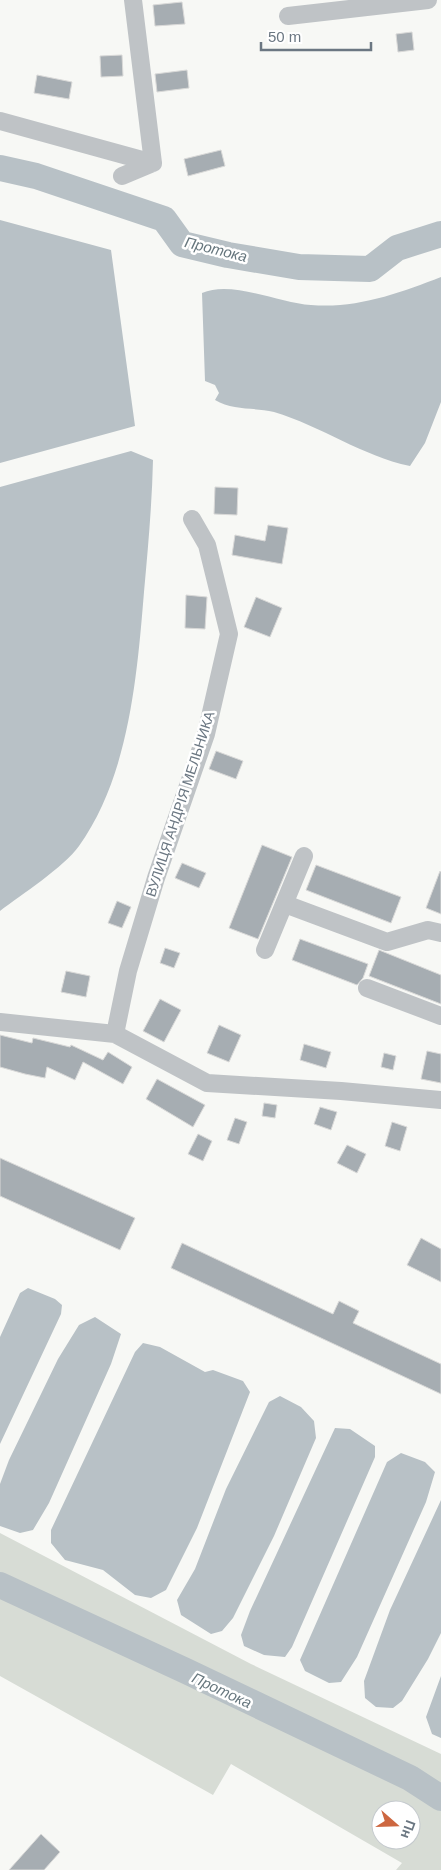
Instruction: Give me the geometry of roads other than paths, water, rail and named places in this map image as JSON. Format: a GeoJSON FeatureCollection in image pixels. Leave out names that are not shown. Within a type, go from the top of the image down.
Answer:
{"type":"FeatureCollection","features":[{"type":"Feature","properties":{"kind":"street"},"geometry":{"type":"LineString","coordinates":[[134,0],[153,163]]}},
{"type":"Feature","properties":{"kind":"street"},"geometry":{"type":"LineString","coordinates":[[288,16],[428,0]]}},
{"type":"Feature","properties":{"kind":"street"},"geometry":{"type":"LineString","coordinates":[[0,121],[153,163]]}},
{"type":"Feature","properties":{"kind":"street"},"geometry":{"type":"LineString","coordinates":[[122,176],[153,163]]}},
{"type":"Feature","properties":{"kind":"street","name":"ВУЛИЦЯ АНДРІЯ МЕЛЬНИКА"},"geometry":{"type":"LineString","coordinates":[[115,1034],[128,971],[156,878],[206,734],[229,634],[207,545],[192,519]]}},
{"type":"Feature","properties":{"kind":"street"},"geometry":{"type":"LineString","coordinates":[[265,950],[304,856]]}},
{"type":"Feature","properties":{"kind":"street"},"geometry":{"type":"LineString","coordinates":[[285,904],[387,942],[428,930],[441,933]]}},
{"type":"Feature","properties":{"kind":"street"},"geometry":{"type":"LineString","coordinates":[[368,988],[441,1016]]}},
{"type":"Feature","properties":{"kind":"street"},"geometry":{"type":"LineString","coordinates":[[0,1022],[115,1034],[207,1082],[341,1090],[441,1100]]}},
{"type":"Feature","properties":{"kind":"waterway","name":"Протока"},"geometry":{"type":"LineString","coordinates":[[0,168],[36,176],[164,219],[182,244],[228,255],[299,267],[370,269],[397,248],[441,234]]}},
{"type":"Feature","properties":{"kind":"waterway","name":"Протока"},"geometry":{"type":"LineString","coordinates":[[0,1585],[410,1778],[441,1798]]}}]}
